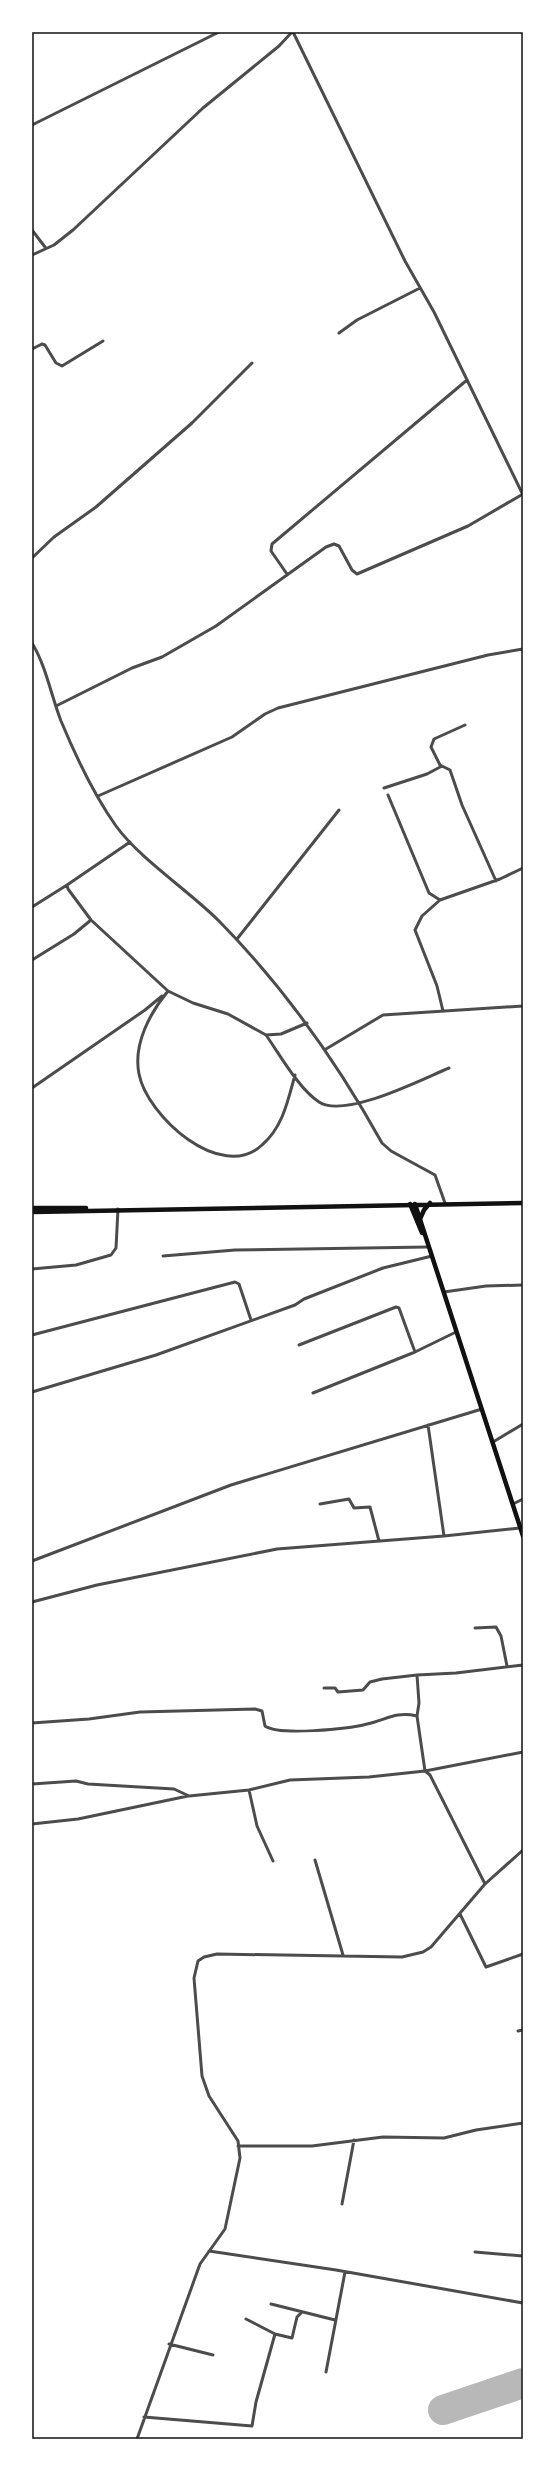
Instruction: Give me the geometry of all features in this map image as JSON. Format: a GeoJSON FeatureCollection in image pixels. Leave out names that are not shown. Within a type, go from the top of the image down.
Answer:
{"type":"FeatureCollection","features":[{"type":"Feature","properties":{"kind":"main road"},"geometry":{"type":"LineString","coordinates":[[32,1212],[430,1203],[523,1203]]}},
{"type":"Feature","properties":{"kind":"main road"},"geometry":{"type":"LineString","coordinates":[[420,1219],[424,1210],[430,1203]]}},
{"type":"Feature","properties":{"kind":"main road"},"geometry":{"type":"LineString","coordinates":[[412,1204],[420,1219],[425,1238]]}},
{"type":"Feature","properties":{"kind":"main road"},"geometry":{"type":"LineString","coordinates":[[412,1204],[432,1256],[456,1332],[494,1442],[523,1536]]}},
{"type":"Feature","properties":{"kind":"main road"},"geometry":{"type":"LineString","coordinates":[[32,1208],[98,1210]]}},
{"type":"Feature","properties":{"kind":"street"},"geometry":{"type":"LineString","coordinates":[[32,125],[219,32]]}},
{"type":"Feature","properties":{"kind":"street"},"geometry":{"type":"LineString","coordinates":[[32,255],[54,245],[74,230],[98,204],[142,168],[203,108],[279,46],[293,32],[523,494],[474,523],[357,574],[352,570],[339,546],[334,544],[326,547],[216,626],[191,641],[162,657],[122,673],[56,706]]}},
{"type":"Feature","properties":{"kind":"street"},"geometry":{"type":"LineString","coordinates":[[32,230],[46,248]]}},
{"type":"Feature","properties":{"kind":"street"},"geometry":{"type":"LineString","coordinates":[[339,332],[357,320],[420,288]]}},
{"type":"Feature","properties":{"kind":"street"},"geometry":{"type":"LineString","coordinates":[[32,350],[42,344],[45,345],[56,363],[62,366],[103,342]]}},
{"type":"Feature","properties":{"kind":"street"},"geometry":{"type":"LineString","coordinates":[[32,558],[54,537],[96,507],[192,423],[252,363]]}},
{"type":"Feature","properties":{"kind":"street"},"geometry":{"type":"LineString","coordinates":[[287,574],[271,551],[272,544],[466,380]]}},
{"type":"Feature","properties":{"kind":"street"},"geometry":{"type":"LineString","coordinates":[[32,642],[56,706],[83,767],[116,826],[130,842],[205,907],[257,960],[326,1049],[360,1103],[382,1143],[391,1151],[435,1175],[445,1203]]}},
{"type":"Feature","properties":{"kind":"street"},"geometry":{"type":"LineString","coordinates":[[98,796],[232,736],[265,714],[278,708],[488,655],[523,649]]}},
{"type":"Feature","properties":{"kind":"street"},"geometry":{"type":"LineString","coordinates":[[465,725],[431,741],[431,747],[442,766],[450,770],[462,804],[496,880]]}},
{"type":"Feature","properties":{"kind":"street"},"geometry":{"type":"LineString","coordinates":[[384,788],[427,774],[442,766]]}},
{"type":"Feature","properties":{"kind":"street"},"geometry":{"type":"LineString","coordinates":[[388,795],[429,893],[440,900]]}},
{"type":"Feature","properties":{"kind":"street"},"geometry":{"type":"LineString","coordinates":[[237,939],[339,810]]}},
{"type":"Feature","properties":{"kind":"street"},"geometry":{"type":"LineString","coordinates":[[32,908],[130,842]]}},
{"type":"Feature","properties":{"kind":"street"},"geometry":{"type":"LineString","coordinates":[[443,1011],[437,986],[415,930],[422,916],[440,900],[496,880],[523,868]]}},
{"type":"Feature","properties":{"kind":"street"},"geometry":{"type":"LineString","coordinates":[[67,885],[68,889],[91,920],[168,991],[194,1003],[228,1014],[266,1035],[307,1091],[326,1106],[333,1107],[360,1103],[449,1068]]}},
{"type":"Feature","properties":{"kind":"street"},"geometry":{"type":"LineString","coordinates":[[32,960],[74,934],[91,920]]}},
{"type":"Feature","properties":{"kind":"street"},"geometry":{"type":"LineString","coordinates":[[168,991],[149,1019],[139,1053],[138,1073],[142,1087],[152,1104],[171,1125],[191,1142],[228,1156],[240,1156],[254,1152],[274,1132],[283,1116],[295,1075]]}},
{"type":"Feature","properties":{"kind":"street"},"geometry":{"type":"LineString","coordinates":[[32,1088],[145,1010],[168,991]]}},
{"type":"Feature","properties":{"kind":"street"},"geometry":{"type":"LineString","coordinates":[[326,1049],[384,1016],[523,1006]]}},
{"type":"Feature","properties":{"kind":"street"},"geometry":{"type":"LineString","coordinates":[[266,1035],[281,1034],[307,1023]]}},
{"type":"Feature","properties":{"kind":"street"},"geometry":{"type":"LineString","coordinates":[[32,1269],[76,1265],[111,1255],[116,1248],[118,1209]]}},
{"type":"Feature","properties":{"kind":"street"},"geometry":{"type":"LineString","coordinates":[[163,1256],[236,1250],[428,1247]]}},
{"type":"Feature","properties":{"kind":"street"},"geometry":{"type":"LineString","coordinates":[[32,1392],[156,1355],[295,1305],[304,1299],[371,1272],[432,1256]]}},
{"type":"Feature","properties":{"kind":"street"},"geometry":{"type":"LineString","coordinates":[[32,1335],[235,1282],[239,1284],[251,1320]]}},
{"type":"Feature","properties":{"kind":"street"},"geometry":{"type":"LineString","coordinates":[[444,1292],[486,1286],[523,1286]]}},
{"type":"Feature","properties":{"kind":"street"},"geometry":{"type":"LineString","coordinates":[[299,1344],[396,1307],[399,1308],[415,1352]]}},
{"type":"Feature","properties":{"kind":"street"},"geometry":{"type":"LineString","coordinates":[[313,1393],[415,1352],[456,1332]]}},
{"type":"Feature","properties":{"kind":"street"},"geometry":{"type":"LineString","coordinates":[[32,1561],[231,1485],[482,1409]]}},
{"type":"Feature","properties":{"kind":"street"},"geometry":{"type":"LineString","coordinates":[[494,1442],[523,1424]]}},
{"type":"Feature","properties":{"kind":"street"},"geometry":{"type":"LineString","coordinates":[[428,1425],[444,1536]]}},
{"type":"Feature","properties":{"kind":"street"},"geometry":{"type":"LineString","coordinates":[[320,1504],[349,1499],[354,1508],[370,1507],[379,1541]]}},
{"type":"Feature","properties":{"kind":"street"},"geometry":{"type":"LineString","coordinates":[[513,1504],[523,1500]]}},
{"type":"Feature","properties":{"kind":"street"},"geometry":{"type":"LineString","coordinates":[[32,1602],[97,1585],[258,1552],[520,1528]]}},
{"type":"Feature","properties":{"kind":"street"},"geometry":{"type":"LineString","coordinates":[[475,1628],[496,1627],[501,1636],[507,1666]]}},
{"type":"Feature","properties":{"kind":"street"},"geometry":{"type":"LineString","coordinates":[[324,1688],[335,1688],[338,1692],[363,1690],[370,1682],[382,1679],[416,1675],[456,1673],[523,1665]]}},
{"type":"Feature","properties":{"kind":"street"},"geometry":{"type":"LineString","coordinates":[[416,1675],[419,1703],[417,1716],[425,1771],[430,1775],[485,1884]]}},
{"type":"Feature","properties":{"kind":"street"},"geometry":{"type":"LineString","coordinates":[[32,1723],[89,1720],[140,1712],[255,1709],[262,1711],[264,1726],[278,1731],[356,1726],[392,1716],[417,1716]]}},
{"type":"Feature","properties":{"kind":"street"},"geometry":{"type":"LineString","coordinates":[[32,1824],[78,1819],[189,1796],[249,1790],[290,1780],[369,1777],[425,1771],[523,1752]]}},
{"type":"Feature","properties":{"kind":"street"},"geometry":{"type":"LineString","coordinates":[[32,1784],[76,1781],[174,1789],[189,1796]]}},
{"type":"Feature","properties":{"kind":"street"},"geometry":{"type":"LineString","coordinates":[[249,1790],[257,1826],[273,1861]]}},
{"type":"Feature","properties":{"kind":"street"},"geometry":{"type":"LineString","coordinates":[[137,2439],[169,2344],[200,2264],[220,2238],[229,2218],[240,2158],[235,2134],[208,2096],[202,2076],[194,1978],[198,1962],[204,1957],[217,1954],[402,1957],[423,1952],[438,1940],[485,1884],[523,1850]]}},
{"type":"Feature","properties":{"kind":"street"},"geometry":{"type":"LineString","coordinates":[[315,1860],[343,1955]]}},
{"type":"Feature","properties":{"kind":"street"},"geometry":{"type":"LineString","coordinates":[[460,1914],[486,1967],[523,1954]]}},
{"type":"Feature","properties":{"kind":"street"},"geometry":{"type":"LineString","coordinates":[[518,2031],[523,2030]]}},
{"type":"Feature","properties":{"kind":"street"},"geometry":{"type":"LineString","coordinates":[[238,2146],[312,2146],[393,2136],[444,2138],[476,2130],[523,2123]]}},
{"type":"Feature","properties":{"kind":"street"},"geometry":{"type":"LineString","coordinates":[[342,2204],[354,2140]]}},
{"type":"Feature","properties":{"kind":"street"},"geometry":{"type":"LineString","coordinates":[[209,2251],[345,2272],[523,2303]]}},
{"type":"Feature","properties":{"kind":"street"},"geometry":{"type":"LineString","coordinates":[[475,2252],[523,2256]]}},
{"type":"Feature","properties":{"kind":"street"},"geometry":{"type":"LineString","coordinates":[[326,2372],[345,2272]]}},
{"type":"Feature","properties":{"kind":"street"},"geometry":{"type":"LineString","coordinates":[[271,2304],[335,2320]]}},
{"type":"Feature","properties":{"kind":"street"},"geometry":{"type":"LineString","coordinates":[[246,2319],[275,2334],[293,2337],[297,2317],[302,2312]]}},
{"type":"Feature","properties":{"kind":"street"},"geometry":{"type":"LineString","coordinates":[[144,2417],[252,2426],[260,2387],[275,2334]]}},
{"type":"Feature","properties":{"kind":"street"},"geometry":{"type":"LineString","coordinates":[[169,2344],[213,2355]]}},
{"type":"Feature","properties":{"kind":"runway"},"geometry":{"type":"LineString","coordinates":[[443,2410],[523,2383]]}}]}
